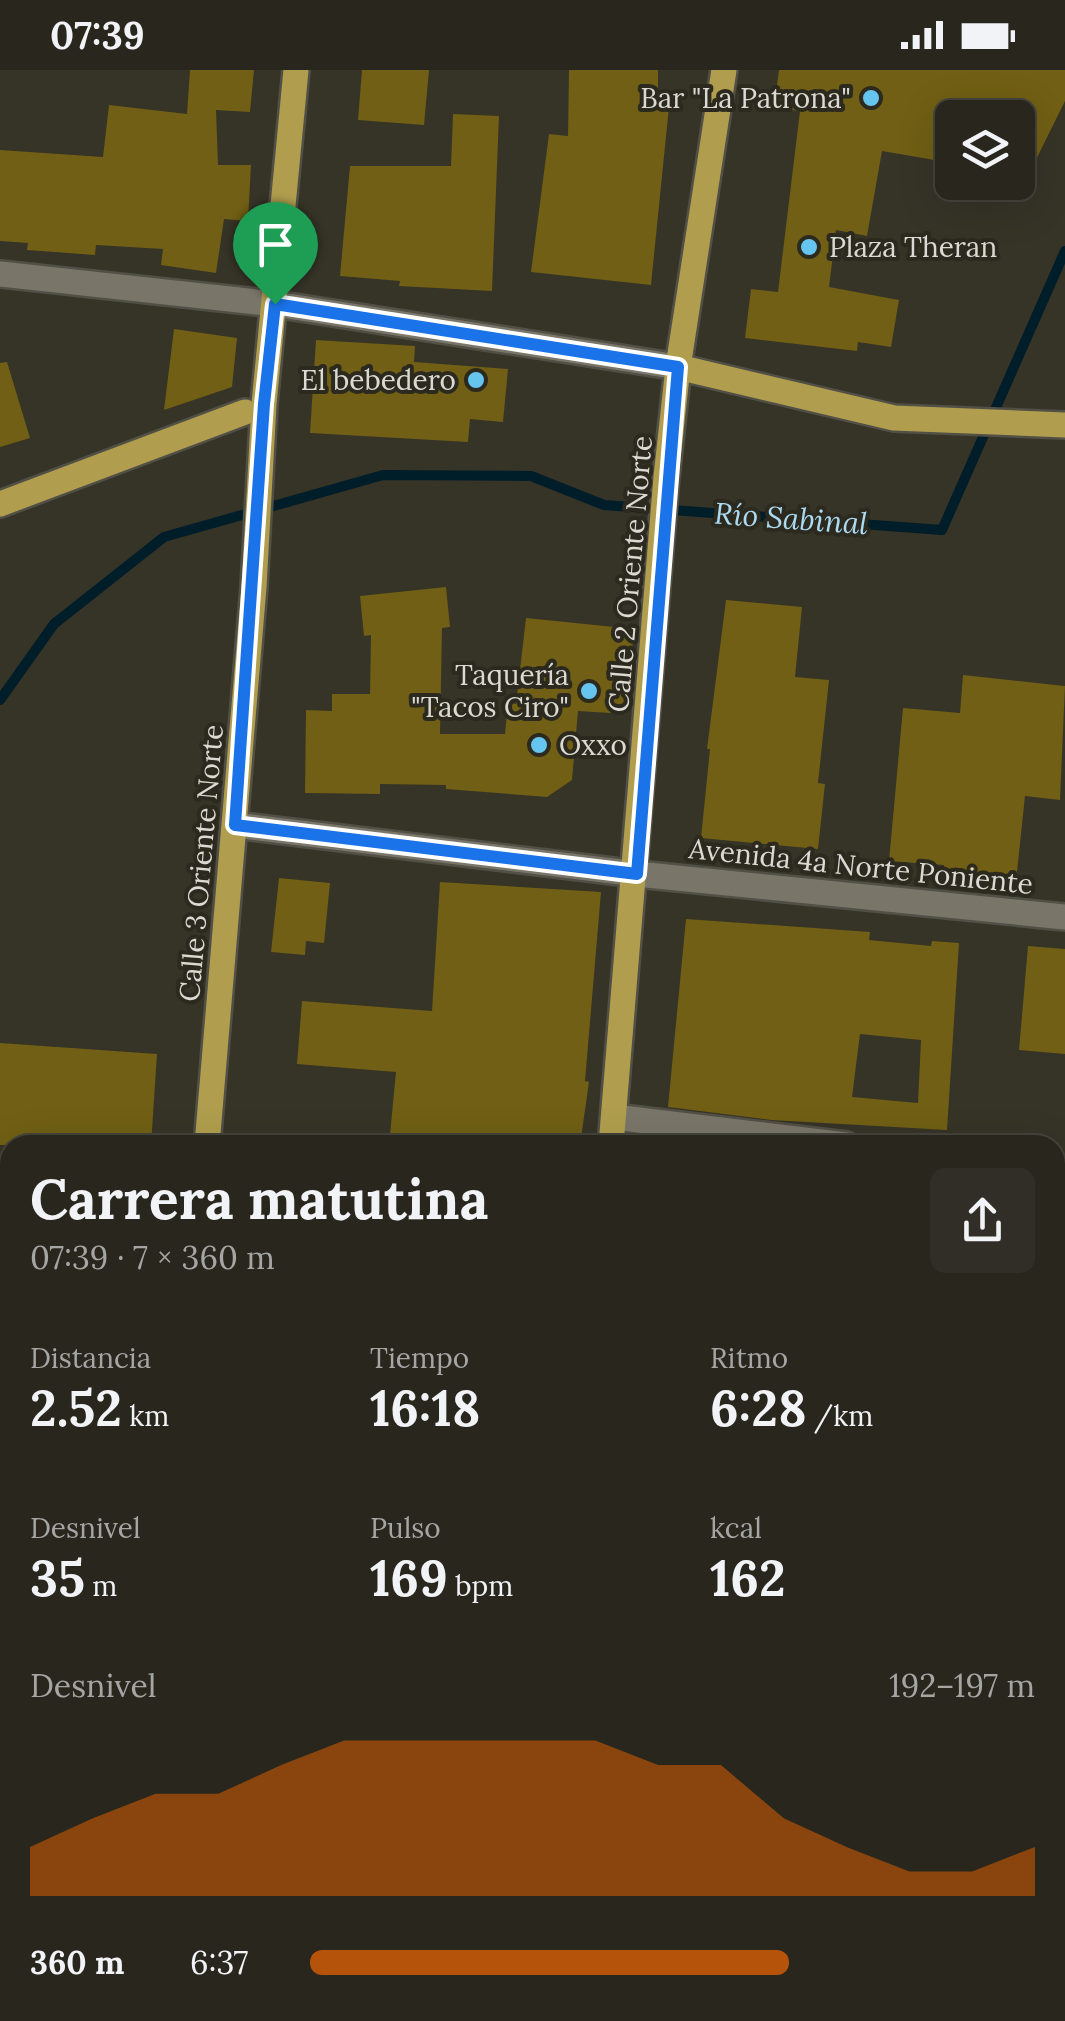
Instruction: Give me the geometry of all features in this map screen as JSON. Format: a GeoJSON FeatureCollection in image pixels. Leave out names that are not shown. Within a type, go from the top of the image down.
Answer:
{"type":"FeatureCollection","features":[{"type":"Feature","properties":{"kind":"main road"},"geometry":{"type":"LineString","coordinates":[[275,304],[296,70]]}},
{"type":"Feature","properties":{"kind":"main road","name":"Calle 2 Oriente Norte"},"geometry":{"type":"LineString","coordinates":[[613,1135],[637,874],[666,477],[678,367],[724,70]]}},
{"type":"Feature","properties":{"kind":"main road","name":"Calle 3 Oriente Norte"},"geometry":{"type":"LineString","coordinates":[[208,1135],[275,304]]}},
{"type":"Feature","properties":{"kind":"main road"},"geometry":{"type":"LineString","coordinates":[[678,367],[894,418],[1030,427],[1065,425]]}},
{"type":"Feature","properties":{"kind":"main road"},"geometry":{"type":"LineString","coordinates":[[0,504],[245,412]]}},
{"type":"Feature","properties":{"kind":"street"},"geometry":{"type":"LineString","coordinates":[[0,274],[275,304],[678,367]]}},
{"type":"Feature","properties":{"kind":"street","name":"Avenida 4a Norte Poniente"},"geometry":{"type":"LineString","coordinates":[[235,825],[637,874],[1065,917]]}},
{"type":"Feature","properties":{"kind":"street"},"geometry":{"type":"LineString","coordinates":[[614,1118],[760,1135]]}},
{"type":"Feature","properties":{"kind":"building"},"geometry":{"type":"Polygon","coordinates":[[[190,70],[254,70],[250,112],[216,110],[218,165],[251,165],[248,221],[224,219],[216,273],[161,265],[163,249],[96,245],[95,255],[27,250],[28,243],[0,241],[0,150],[103,157],[109,105],[187,114],[190,70]]]}},
{"type":"Feature","properties":{"kind":"building"},"geometry":{"type":"Polygon","coordinates":[[[362,70],[429,70],[424,125],[358,120],[362,70]]]}},
{"type":"Feature","properties":{"kind":"building"},"geometry":{"type":"Polygon","coordinates":[[[569,70],[658,70],[658,97],[670,97],[651,285],[531,272],[549,134],[568,136],[569,70]]]}},
{"type":"Feature","properties":{"kind":"building"},"geometry":{"type":"Polygon","coordinates":[[[779,70],[1065,70],[1065,101],[1035,162],[1035,100],[935,100],[935,160],[882,151],[867,236],[836,230],[829,287],[899,300],[891,347],[858,342],[857,351],[745,338],[751,289],[778,292],[800,111],[774,108],[779,70]]]}},
{"type":"Feature","properties":{"kind":"building"},"geometry":{"type":"Polygon","coordinates":[[[453,114],[499,116],[492,291],[399,286],[400,281],[340,276],[350,166],[451,166],[453,114]]]}},
{"type":"Feature","properties":{"kind":"building"},"geometry":{"type":"Polygon","coordinates":[[[174,329],[237,338],[232,387],[164,410],[174,329]]]}},
{"type":"Feature","properties":{"kind":"building"},"geometry":{"type":"Polygon","coordinates":[[[316,340],[415,346],[414,362],[508,369],[503,422],[470,419],[468,442],[310,433],[316,340]]]}},
{"type":"Feature","properties":{"kind":"building"},"geometry":{"type":"Polygon","coordinates":[[[7,362],[30,438],[0,447],[0,363],[7,362]]]}},
{"type":"Feature","properties":{"kind":"building"},"geometry":{"type":"Polygon","coordinates":[[[446,587],[450,627],[442,628],[440,734],[505,734],[508,703],[516,704],[526,618],[634,629],[626,714],[578,711],[572,780],[547,797],[446,789],[446,785],[380,784],[380,794],[305,793],[306,710],[332,711],[332,694],[370,694],[371,635],[364,636],[360,596],[446,587]]]}},
{"type":"Feature","properties":{"kind":"building"},"geometry":{"type":"Polygon","coordinates":[[[726,600],[802,607],[795,677],[829,680],[818,783],[825,784],[818,849],[701,838],[707,749],[726,600]]]}},
{"type":"Feature","properties":{"kind":"building"},"geometry":{"type":"Polygon","coordinates":[[[963,675],[1065,686],[1060,800],[1025,796],[1015,891],[942,883],[944,865],[889,861],[903,708],[960,713],[963,675]]]}},
{"type":"Feature","properties":{"kind":"building"},"geometry":{"type":"Polygon","coordinates":[[[279,878],[330,883],[324,943],[306,941],[305,955],[271,952],[279,878]]]}},
{"type":"Feature","properties":{"kind":"building"},"geometry":{"type":"Polygon","coordinates":[[[440,882],[601,892],[585,1081],[589,1082],[581,1135],[390,1135],[396,1072],[297,1064],[302,1001],[432,1011],[440,882]]]}},
{"type":"Feature","properties":{"kind":"building"},"geometry":{"type":"Polygon","coordinates":[[[686,919],[870,932],[869,940],[931,946],[932,941],[959,943],[947,1130],[771,1120],[668,1107],[686,919]],[[860,1034],[852,1097],[918,1103],[921,1040],[860,1034]]]}},
{"type":"Feature","properties":{"kind":"building"},"geometry":{"type":"Polygon","coordinates":[[[1028,946],[1065,949],[1065,1054],[1019,1050],[1028,946]]]}},
{"type":"Feature","properties":{"kind":"building"},"geometry":{"type":"Polygon","coordinates":[[[0,1043],[157,1054],[152,1135],[0,1135],[0,1043]]]}},
{"type":"Feature","properties":{"kind":"waterway","name":"Río Sabinal"},"geometry":{"type":"LineString","coordinates":[[0,700],[54,624],[164,537],[383,475],[531,476],[604,505],[942,530],[1065,251]]}},
{"type":"Feature","properties":{"kind":"place","name":"Bar \"La Patrona\""},"geometry":{"type":"Point","coordinates":[871,98]}},
{"type":"Feature","properties":{"kind":"place","name":"Plaza Theran"},"geometry":{"type":"Point","coordinates":[809,247]}},
{"type":"Feature","properties":{"kind":"place","name":"El bebedero"},"geometry":{"type":"Point","coordinates":[476,380]}},
{"type":"Feature","properties":{"kind":"place","name":"Taquería \"Tacos Ciro\""},"geometry":{"type":"Point","coordinates":[589,691]}},
{"type":"Feature","properties":{"kind":"place","name":"Oxxo"},"geometry":{"type":"Point","coordinates":[539,745]}},
{"type":"Feature","properties":{"kind":"route"},"geometry":{"type":"LineString","coordinates":[[275,304],[678,367],[666,477],[637,874],[235,825],[264,404],[275,304]]}}]}
